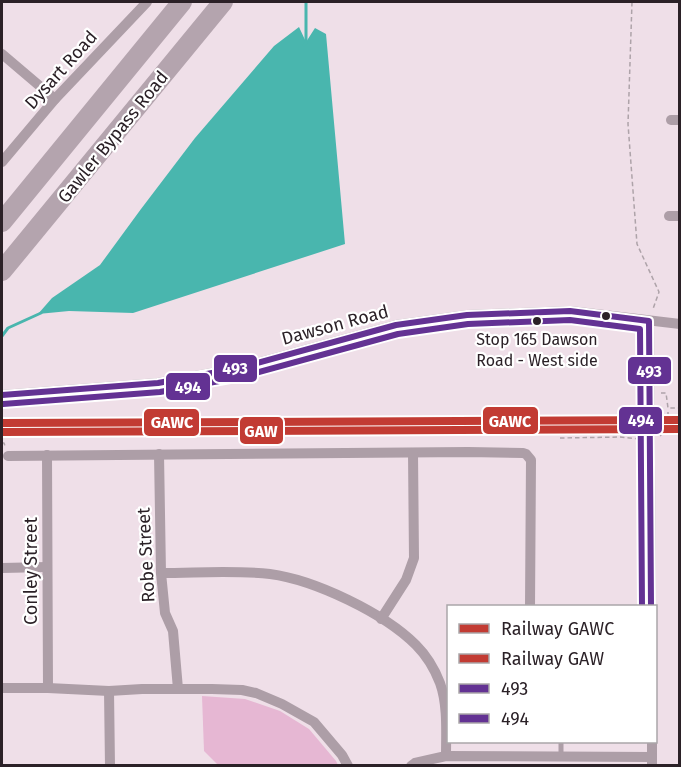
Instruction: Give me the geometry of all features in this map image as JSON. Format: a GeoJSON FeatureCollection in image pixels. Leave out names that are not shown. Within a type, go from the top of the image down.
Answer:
{"type":"FeatureCollection","features":[{"type":"Feature","properties":{"kind":"highway","name":"Gawler Bypass Road"},"geometry":{"type":"LineString","coordinates":[[2,222],[183,2]]}},
{"type":"Feature","properties":{"kind":"highway","name":"Gawler Bypass Road"},"geometry":{"type":"LineString","coordinates":[[2,272],[224,2]]}},
{"type":"Feature","properties":{"kind":"street","name":"Dysart Road"},"geometry":{"type":"LineString","coordinates":[[2,162],[56,99],[147,2]]}},
{"type":"Feature","properties":{"kind":"street"},"geometry":{"type":"LineString","coordinates":[[2,54],[56,99]]}},
{"type":"Feature","properties":{"kind":"street","name":"Dawson Road"},"geometry":{"type":"LineString","coordinates":[[2,395],[158,383],[239,368],[396,325],[467,315],[570,311],[680,324]]}},
{"type":"Feature","properties":{"kind":"street"},"geometry":{"type":"LineString","coordinates":[[649,321],[653,386],[651,605]]}},
{"type":"Feature","properties":{"kind":"street"},"geometry":{"type":"LineString","coordinates":[[381,619],[406,579],[414,558],[413,453]]}},
{"type":"Feature","properties":{"kind":"street"},"geometry":{"type":"LineString","coordinates":[[8,456],[519,453],[528,456],[531,460],[530,605]]}},
{"type":"Feature","properties":{"kind":"street","name":"Robe Street"},"geometry":{"type":"LineString","coordinates":[[159,454],[161,573],[165,613],[173,631],[178,689]]}},
{"type":"Feature","properties":{"kind":"street","name":"Conley Street"},"geometry":{"type":"LineString","coordinates":[[47,455],[48,688]]}},
{"type":"Feature","properties":{"kind":"street"},"geometry":{"type":"LineString","coordinates":[[2,568],[47,567]]}},
{"type":"Feature","properties":{"kind":"street"},"geometry":{"type":"LineString","coordinates":[[161,573],[248,572],[298,581],[326,590],[357,605],[400,631],[418,647],[441,686],[446,756]]}},
{"type":"Feature","properties":{"kind":"street"},"geometry":{"type":"LineString","coordinates":[[2,688],[109,691],[242,690],[256,693],[269,697],[314,722],[348,765]]}},
{"type":"Feature","properties":{"kind":"street"},"geometry":{"type":"LineString","coordinates":[[109,691],[110,765]]}},
{"type":"Feature","properties":{"kind":"street"},"geometry":{"type":"LineString","coordinates":[[411,765],[446,756],[530,761],[561,757],[652,761],[652,743]]}},
{"type":"Feature","properties":{"kind":"lane"},"geometry":{"type":"LineString","coordinates":[[561,743],[561,757]]}},
{"type":"Feature","properties":{"kind":"path"},"geometry":{"type":"LineString","coordinates":[[632,2],[628,124],[638,244],[659,292],[649,321]]}},
{"type":"Feature","properties":{"kind":"path"},"geometry":{"type":"LineString","coordinates":[[653,386],[666,393],[668,408],[668,425],[657,439]]}},
{"type":"Feature","properties":{"kind":"path"},"geometry":{"type":"LineString","coordinates":[[668,408],[680,408]]}},
{"type":"Feature","properties":{"kind":"path"},"geometry":{"type":"LineString","coordinates":[[668,425],[680,425]]}},
{"type":"Feature","properties":{"kind":"path"},"geometry":{"type":"LineString","coordinates":[[560,438],[644,439]]}},
{"type":"Feature","properties":{"kind":"shaded area"},"geometry":{"type":"Polygon","coordinates":[[[299,27],[306,42],[315,28],[326,34],[345,244],[133,313],[69,311],[38,314],[52,298],[100,265],[195,138],[274,46],[299,27]]]}},
{"type":"Feature","properties":{"kind":"shaded area"},"geometry":{"type":"Polygon","coordinates":[[[202,696],[245,699],[280,711],[309,729],[338,765],[218,765],[204,751],[202,696]]]}},
{"type":"Feature","properties":{"kind":"waterway"},"geometry":{"type":"LineString","coordinates":[[304,45],[306,43],[306,2]]}},
{"type":"Feature","properties":{"kind":"waterway"},"geometry":{"type":"LineString","coordinates":[[2,336],[8,328],[41,313]]}},
{"type":"Feature","properties":{"kind":"rail line","name":"GAWC"},"geometry":{"type":"LineString","coordinates":[[2,423],[680,420]]}},
{"type":"Feature","properties":{"kind":"rail line","name":"GAW"},"geometry":{"type":"LineString","coordinates":[[2,432],[680,429]]}},
{"type":"Feature","properties":{"kind":"transit line","name":"493"},"geometry":{"type":"LineString","coordinates":[[2,395],[158,383],[239,368],[396,325],[467,315],[570,311],[649,321],[651,605]]}},
{"type":"Feature","properties":{"kind":"transit line","name":"494"},"geometry":{"type":"LineString","coordinates":[[3,404],[160,392],[241,377],[398,334],[468,324],[570,320],[640,329],[642,605]]}},
{"type":"Feature","properties":{"kind":"place","name":"Stop 165 Dawson Road - West side"},"geometry":{"type":"Point","coordinates":[537,321]}}]}
